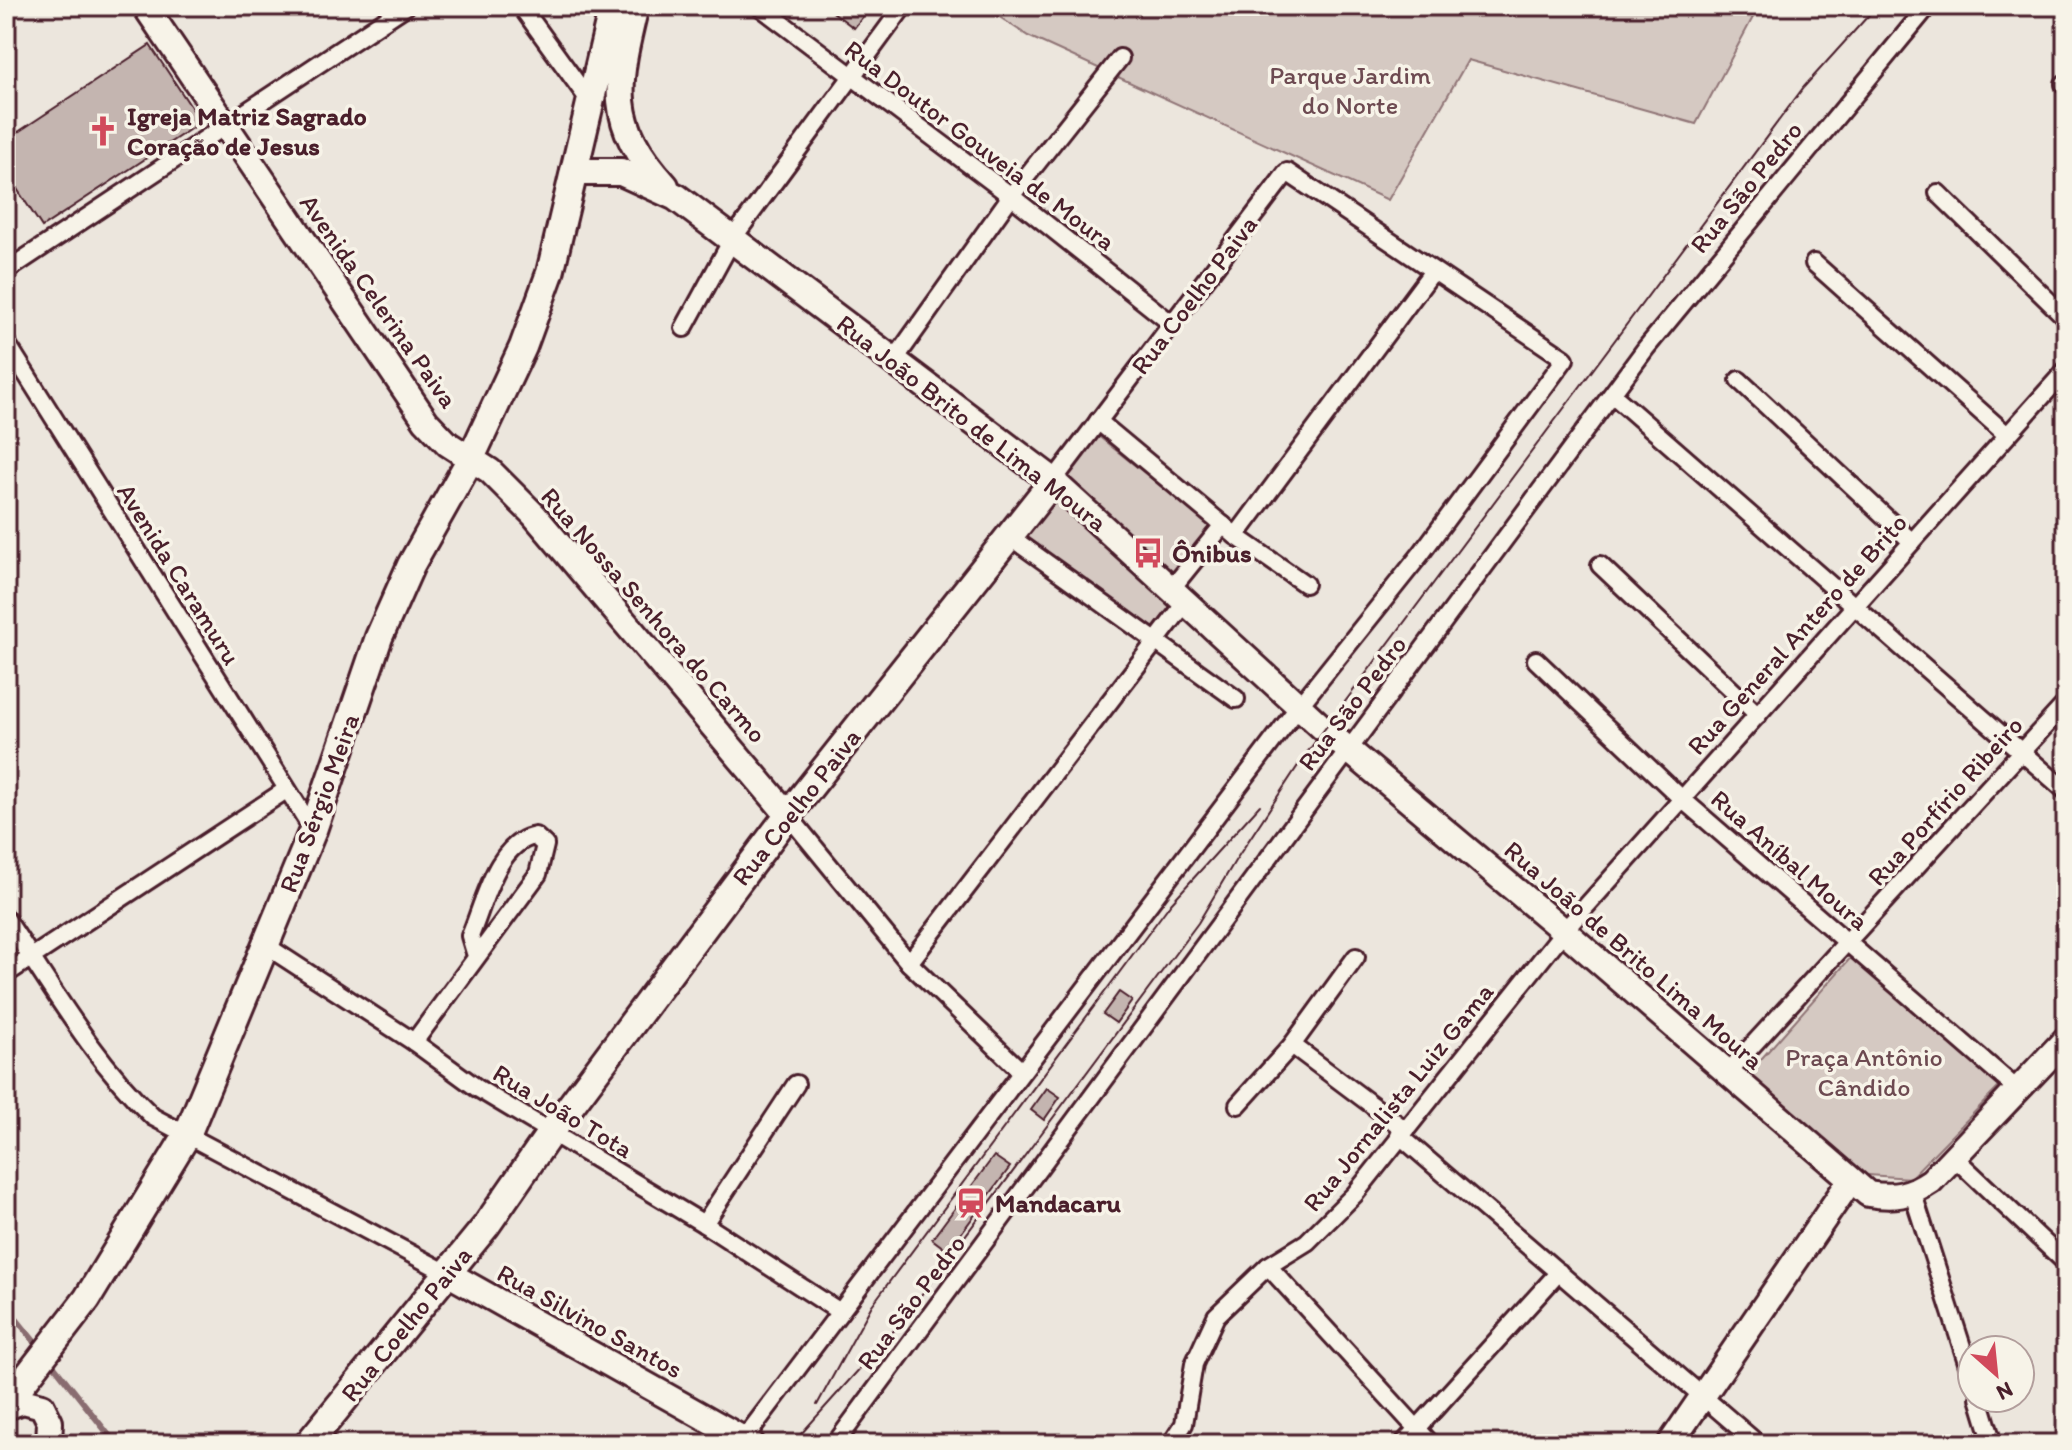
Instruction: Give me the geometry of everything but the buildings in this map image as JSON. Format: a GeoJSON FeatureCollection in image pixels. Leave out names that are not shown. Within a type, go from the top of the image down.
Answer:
{"type":"FeatureCollection","features":[{"type":"Feature","properties":{"kind":"main road","name":"Rua Sérgio Meira"},"geometry":{"type":"LineString","coordinates":[[6,1406],[87,1299],[187,1135],[313,830],[379,637],[411,565],[470,460],[523,347],[544,288],[613,6]]}},
{"type":"Feature","properties":{"kind":"main road"},"geometry":{"type":"LineString","coordinates":[[635,6],[620,91],[621,115],[638,153],[676,197]]}},
{"type":"Feature","properties":{"kind":"main road"},"geometry":{"type":"LineString","coordinates":[[574,172],[621,172],[676,197]]}},
{"type":"Feature","properties":{"kind":"main road","name":"Rua João Brito de Lima Moura"},"geometry":{"type":"LineString","coordinates":[[676,197],[1053,481]]}},
{"type":"Feature","properties":{"kind":"main road","name":"Rua Coelho Paiva"},"geometry":{"type":"LineString","coordinates":[[308,1444],[449,1274],[788,815],[1053,481]]}},
{"type":"Feature","properties":{"kind":"street","name":"Avenida Celerina Paiva"},"geometry":{"type":"LineString","coordinates":[[145,6],[426,421],[448,444],[470,460]]}},
{"type":"Feature","properties":{"kind":"street"},"geometry":{"type":"LineString","coordinates":[[6,271],[406,6]]}},
{"type":"Feature","properties":{"kind":"street"},"geometry":{"type":"LineString","coordinates":[[521,6],[591,103]]}},
{"type":"Feature","properties":{"kind":"street","name":"Rua Doutor Gouveia de Moura"},"geometry":{"type":"LineString","coordinates":[[759,6],[1011,196],[1172,324]]}},
{"type":"Feature","properties":{"kind":"street","name":"Rua São Pedro"},"geometry":{"type":"LineString","coordinates":[[835,1444],[1117,1067],[1347,748],[1646,348],[1928,6]]}},
{"type":"Feature","properties":{"kind":"street"},"geometry":{"type":"LineString","coordinates":[[684,328],[733,238],[903,7]]}},
{"type":"Feature","properties":{"kind":"street"},"geometry":{"type":"LineString","coordinates":[[895,359],[1011,196],[1120,58]]}},
{"type":"Feature","properties":{"kind":"street","name":"Rua Coelho Paiva"},"geometry":{"type":"LineString","coordinates":[[1053,481],[1287,172],[1433,271]]}},
{"type":"Feature","properties":{"kind":"street"},"geometry":{"type":"LineString","coordinates":[[1938,193],[2066,318]]}},
{"type":"Feature","properties":{"kind":"street"},"geometry":{"type":"LineString","coordinates":[[1814,263],[2007,435]]}},
{"type":"Feature","properties":{"kind":"street"},"geometry":{"type":"LineString","coordinates":[[909,963],[1155,642],[1179,595],[1433,271]]}},
{"type":"Feature","properties":{"kind":"street","name":"Rua São Pedro"},"geometry":{"type":"LineString","coordinates":[[750,1443],[840,1312],[1021,1071],[1300,705],[1401,580],[1565,359],[1433,271]]}},
{"type":"Feature","properties":{"kind":"street","name":"Avenida Caramuru"},"geometry":{"type":"LineString","coordinates":[[6,342],[313,830]]}},
{"type":"Feature","properties":{"kind":"street","name":"Rua General Antero de Brito"},"geometry":{"type":"LineString","coordinates":[[1564,931],[1855,610],[1911,541],[2066,370]]}},
{"type":"Feature","properties":{"kind":"street"},"geometry":{"type":"LineString","coordinates":[[1739,380],[1911,541]]}},
{"type":"Feature","properties":{"kind":"street"},"geometry":{"type":"LineString","coordinates":[[1613,395],[1855,610],[2066,791]]}},
{"type":"Feature","properties":{"kind":"street"},"geometry":{"type":"LineString","coordinates":[[1098,421],[1230,530],[1305,584]]}},
{"type":"Feature","properties":{"kind":"street","name":"Rua Nossa Senhora do Carmo"},"geometry":{"type":"LineString","coordinates":[[470,460],[490,471],[534,515],[788,815]]}},
{"type":"Feature","properties":{"kind":"street","name":"Rua João Brito de Lima Moura"},"geometry":{"type":"LineString","coordinates":[[1053,481],[1325,730]]}},
{"type":"Feature","properties":{"kind":"street"},"geometry":{"type":"LineString","coordinates":[[1009,536],[1236,699]]}},
{"type":"Feature","properties":{"kind":"street"},"geometry":{"type":"LineString","coordinates":[[1600,565],[1758,715]]}},
{"type":"Feature","properties":{"kind":"street","name":"Rua Aníbal Moura"},"geometry":{"type":"LineString","coordinates":[[1536,660],[1682,799],[2019,1091]]}},
{"type":"Feature","properties":{"kind":"street","name":"Rua Porfírio Ribeiro"},"geometry":{"type":"LineString","coordinates":[[1728,1072],[2066,703]]}},
{"type":"Feature","properties":{"kind":"street","name":"Rua João de Brito Lima Moura"},"geometry":{"type":"LineString","coordinates":[[1325,730],[1564,931],[1850,1181],[1868,1194],[1890,1197],[1913,1194]]}},
{"type":"Feature","properties":{"kind":"street"},"geometry":{"type":"LineString","coordinates":[[6,974],[286,790]]}},
{"type":"Feature","properties":{"kind":"street"},"geometry":{"type":"LineString","coordinates":[[788,815],[909,963],[1021,1071]]}},
{"type":"Feature","properties":{"kind":"street"},"geometry":{"type":"LineString","coordinates":[[414,1042],[538,874],[545,845],[535,836],[522,838],[504,856],[470,936],[476,956]]}},
{"type":"Feature","properties":{"kind":"street","name":"Rua Silvino Santos"},"geometry":{"type":"LineString","coordinates":[[6,919],[133,1098],[153,1117],[449,1274],[750,1443]]}},
{"type":"Feature","properties":{"kind":"street","name":"Rua Jornalista Luiz Gama"},"geometry":{"type":"LineString","coordinates":[[1171,1444],[1189,1409],[1194,1364],[1209,1329],[1238,1292],[1330,1221],[1564,931]]}},
{"type":"Feature","properties":{"kind":"street","name":"Rua João Tota"},"geometry":{"type":"LineString","coordinates":[[265,945],[414,1042],[477,1088],[704,1224],[840,1312]]}},
{"type":"Feature","properties":{"kind":"street"},"geometry":{"type":"LineString","coordinates":[[1238,1105],[1292,1045],[1356,957]]}},
{"type":"Feature","properties":{"kind":"street"},"geometry":{"type":"LineString","coordinates":[[1958,1334],[1913,1194],[1956,1159],[2066,1039]]}},
{"type":"Feature","properties":{"kind":"street"},"geometry":{"type":"LineString","coordinates":[[1292,1045],[1401,1132],[1758,1444]]}},
{"type":"Feature","properties":{"kind":"street"},"geometry":{"type":"LineString","coordinates":[[704,1224],[796,1084]]}},
{"type":"Feature","properties":{"kind":"street"},"geometry":{"type":"LineString","coordinates":[[1956,1159],[2066,1263]]}},
{"type":"Feature","properties":{"kind":"street"},"geometry":{"type":"LineString","coordinates":[[1670,1444],[1850,1181]]}},
{"type":"Feature","properties":{"kind":"street"},"geometry":{"type":"LineString","coordinates":[[1268,1266],[1431,1444]]}},
{"type":"Feature","properties":{"kind":"street"},"geometry":{"type":"LineString","coordinates":[[1403,1444],[1559,1272]]}},
{"type":"Feature","properties":{"kind":"street"},"geometry":{"type":"LineString","coordinates":[[6,1406],[23,1401],[42,1406],[50,1422],[49,1444]]}},
{"type":"Feature","properties":{"kind":"street"},"geometry":{"type":"LineString","coordinates":[[1984,1414],[1993,1444]]}},
{"type":"Feature","properties":{"kind":"green space","name":"Parque Jardim do Norte"},"geometry":{"type":"Polygon","coordinates":[[[983,6],[1759,6],[1696,124],[1468,60],[1388,200],[1028,36],[983,6]]]}},
{"type":"Feature","properties":{"kind":"green space"},"geometry":{"type":"Polygon","coordinates":[[[1097,435],[1221,534],[1181,583],[1065,480],[1097,435]]]}},
{"type":"Feature","properties":{"kind":"green space"},"geometry":{"type":"Polygon","coordinates":[[[1053,495],[1176,601],[1149,633],[1018,534],[1053,495]]]}},
{"type":"Feature","properties":{"kind":"green space","name":"Praça Antônio Cândido"},"geometry":{"type":"Polygon","coordinates":[[[1854,954],[2001,1085],[1910,1178],[1854,1174],[1747,1075],[1854,954]]]}},
{"type":"Feature","properties":{"kind":"waterway"},"geometry":{"type":"LineString","coordinates":[[6,1306],[34,1341]]}},
{"type":"Feature","properties":{"kind":"waterway"},"geometry":{"type":"LineString","coordinates":[[55,1367],[116,1444]]}},
{"type":"Feature","properties":{"kind":"tram line"},"geometry":{"type":"LineString","coordinates":[[792,1444],[898,1326],[1198,923],[1303,758],[1803,88],[1877,6]]}},
{"type":"Feature","properties":{"kind":"tram line"},"geometry":{"type":"LineString","coordinates":[[817,1405],[872,1305],[1171,903],[1260,805]]}},
{"type":"Feature","properties":{"kind":"place","name":"Igreja Matriz Sagrado Coração de Jesus"},"geometry":{"type":"Point","coordinates":[103,131]}},
{"type":"Feature","properties":{"kind":"place","name":"Ônibus"},"geometry":{"type":"Point","coordinates":[1148,553]}},
{"type":"Feature","properties":{"kind":"place","name":"Mandacaru"},"geometry":{"type":"Point","coordinates":[971,1203]}}]}
